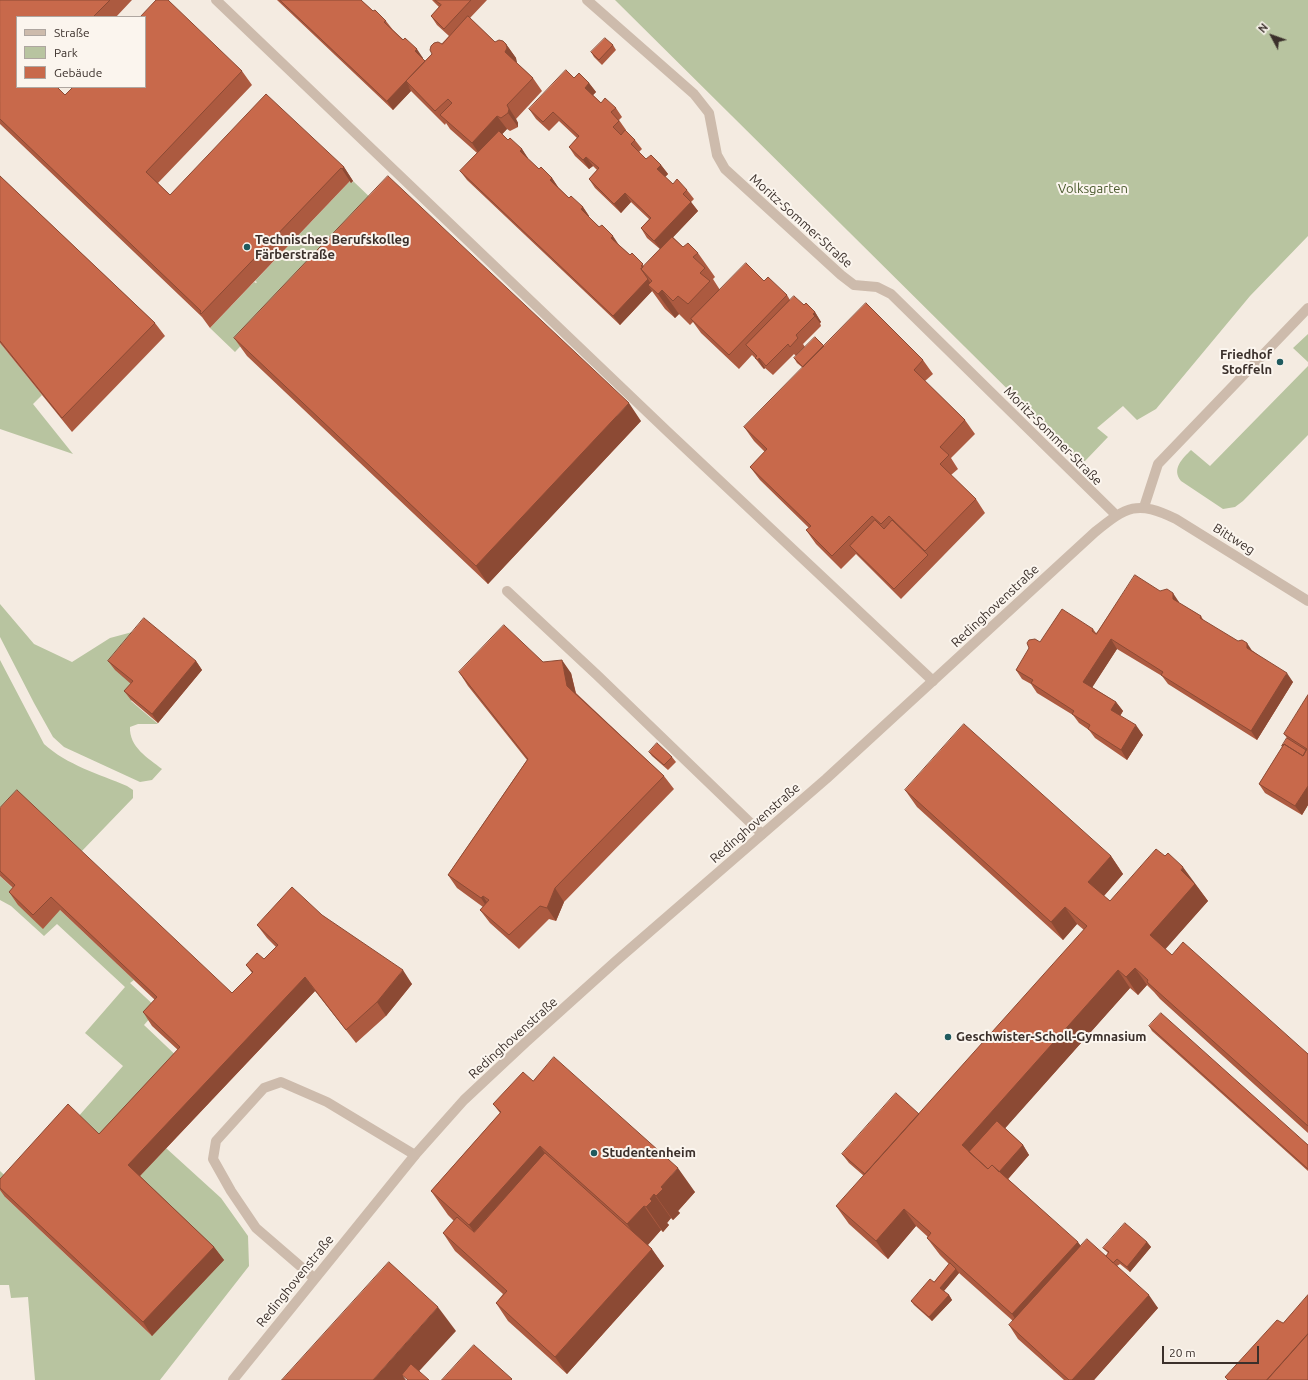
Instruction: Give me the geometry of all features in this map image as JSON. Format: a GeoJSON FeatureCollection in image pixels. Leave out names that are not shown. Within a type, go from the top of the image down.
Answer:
{"type":"FeatureCollection","features":[{"type":"Feature","properties":{"kind":"street"},"geometry":{"type":"LineString","coordinates":[[216,0],[662,426],[933,681]]}},
{"type":"Feature","properties":{"kind":"street","name":"Moritz-Sommer-Straße"},"geometry":{"type":"LineString","coordinates":[[587,0],[694,94],[709,113],[717,155],[725,168],[841,275],[854,285],[877,287],[891,294],[1071,473],[1116,515]]}},
{"type":"Feature","properties":{"kind":"street"},"geometry":{"type":"LineString","coordinates":[[1144,507],[1158,464],[1308,308]]}},
{"type":"Feature","properties":{"kind":"street","name":"Redinghovenstraße"},"geometry":{"type":"LineString","coordinates":[[232,1380],[415,1154],[464,1100],[526,1042],[826,779],[1095,532],[1116,515],[1130,509],[1144,507]]}},
{"type":"Feature","properties":{"kind":"street","name":"Bittweg"},"geometry":{"type":"LineString","coordinates":[[1144,507],[1159,510],[1176,518],[1308,601]]}},
{"type":"Feature","properties":{"kind":"street"},"geometry":{"type":"LineString","coordinates":[[507,591],[597,675],[762,834]]}},
{"type":"Feature","properties":{"kind":"street"},"geometry":{"type":"LineString","coordinates":[[314,1278],[256,1228],[213,1159],[216,1141],[264,1088],[281,1082],[327,1102],[415,1154]]}},
{"type":"Feature","properties":{"kind":"green space","name":"Volksgarten"},"geometry":{"type":"Polygon","coordinates":[[[615,0],[1308,0],[1308,236],[1250,296],[1156,409],[1137,420],[1123,406],[1097,428],[1108,437],[1085,461],[1081,462],[615,0]]]}},
{"type":"Feature","properties":{"kind":"green space"},"geometry":{"type":"Polygon","coordinates":[[[350,181],[352,183],[353,181],[376,203],[235,352],[210,328],[254,282],[257,282],[255,281],[350,181]]]}},
{"type":"Feature","properties":{"kind":"green space"},"geometry":{"type":"Polygon","coordinates":[[[1308,334],[1308,362],[1293,348],[1308,334]]]}},
{"type":"Feature","properties":{"kind":"green space"},"geometry":{"type":"Polygon","coordinates":[[[0,343],[42,395],[33,404],[73,454],[0,429],[0,343]]]}},
{"type":"Feature","properties":{"kind":"green space"},"geometry":{"type":"Polygon","coordinates":[[[1308,366],[1308,435],[1243,501],[1235,507],[1223,509],[1181,481],[1177,472],[1179,464],[1191,450],[1210,466],[1308,366]]]}},
{"type":"Feature","properties":{"kind":"green space"},"geometry":{"type":"Polygon","coordinates":[[[0,604],[34,644],[72,662],[110,638],[151,627],[139,691],[131,701],[158,724],[138,724],[130,727],[136,746],[145,756],[162,769],[152,780],[140,782],[64,747],[53,737],[0,637],[0,604]]]}},
{"type":"Feature","properties":{"kind":"green space"},"geometry":{"type":"Polygon","coordinates":[[[0,660],[44,744],[63,758],[133,790],[133,798],[80,853],[0,832],[0,660]]]}},
{"type":"Feature","properties":{"kind":"green space"},"geometry":{"type":"Polygon","coordinates":[[[0,876],[24,899],[60,910],[134,980],[130,983],[158,1009],[144,1025],[184,1063],[109,1148],[77,1118],[123,1066],[85,1033],[125,987],[57,924],[44,936],[11,906],[0,900],[0,876]]]}},
{"type":"Feature","properties":{"kind":"green space"},"geometry":{"type":"Polygon","coordinates":[[[166,1148],[221,1198],[248,1236],[249,1266],[160,1380],[35,1380],[28,1297],[11,1298],[9,1285],[0,1285],[0,1171],[15,1185],[5,1197],[152,1336],[137,1179],[166,1148]]]}},
{"type":"Feature","properties":{"kind":"building"},"geometry":{"type":"Polygon","coordinates":[[[0,0],[110,0],[94,16],[16,16],[16,88],[58,88],[65,95],[72,88],[146,88],[146,16],[141,16],[156,0],[168,0],[242,71],[146,172],[170,195],[266,94],[344,167],[342,169],[341,168],[201,314],[201,311],[0,119],[0,0]]]}},
{"type":"Feature","properties":{"kind":"building"},"geometry":{"type":"Polygon","coordinates":[[[280,0],[361,0],[373,11],[375,10],[386,21],[384,22],[403,40],[405,38],[417,49],[415,51],[425,61],[387,101],[280,0]]]}},
{"type":"Feature","properties":{"kind":"building"},"geometry":{"type":"Polygon","coordinates":[[[435,0],[471,0],[444,29],[431,16],[441,5],[435,0]]]}},
{"type":"Feature","properties":{"kind":"building"},"geometry":{"type":"Polygon","coordinates":[[[468,16],[495,42],[499,40],[503,41],[507,48],[505,52],[533,78],[507,105],[509,109],[508,113],[501,118],[497,116],[472,143],[440,115],[452,103],[448,99],[435,111],[406,81],[432,54],[430,50],[431,46],[438,42],[442,44],[468,16]]]}},
{"type":"Feature","properties":{"kind":"building"},"geometry":{"type":"Polygon","coordinates":[[[605,38],[613,45],[599,60],[591,52],[605,38]]]}},
{"type":"Feature","properties":{"kind":"building"},"geometry":{"type":"Polygon","coordinates":[[[566,70],[574,78],[579,73],[589,83],[585,88],[601,103],[605,98],[616,108],[611,112],[619,121],[613,127],[621,135],[625,130],[635,140],[631,144],[646,159],[651,155],[661,165],[657,169],[673,184],[677,179],[687,190],[683,194],[691,202],[654,241],[641,228],[651,218],[625,193],[614,204],[589,179],[599,168],[586,157],[583,160],[569,147],[579,136],[553,112],[543,122],[529,109],[566,70]]]}},
{"type":"Feature","properties":{"kind":"building"},"geometry":{"type":"Polygon","coordinates":[[[499,131],[508,140],[510,138],[522,149],[520,151],[539,169],[541,167],[552,178],[550,180],[569,198],[571,196],[583,207],[581,209],[599,227],[602,225],[613,236],[611,238],[630,255],[632,253],[643,264],[641,269],[648,279],[613,316],[460,171],[499,131]]]}},
{"type":"Feature","properties":{"kind":"building"},"geometry":{"type":"Polygon","coordinates":[[[0,176],[155,323],[62,418],[0,341],[0,176]]]}},
{"type":"Feature","properties":{"kind":"building"},"geometry":{"type":"Polygon","coordinates":[[[388,176],[629,403],[476,566],[234,338],[388,176]]]}},
{"type":"Feature","properties":{"kind":"building"},"geometry":{"type":"Polygon","coordinates":[[[672,237],[683,247],[688,243],[698,253],[693,257],[705,268],[700,273],[710,281],[688,304],[678,296],[673,301],[662,290],[658,294],[648,285],[652,281],[641,269],[672,237]]]}},
{"type":"Feature","properties":{"kind":"building"},"geometry":{"type":"Polygon","coordinates":[[[746,263],[764,281],[768,277],[787,295],[729,355],[691,319],[746,263]]]}},
{"type":"Feature","properties":{"kind":"building"},"geometry":{"type":"Polygon","coordinates":[[[794,296],[804,305],[806,303],[815,312],[813,314],[815,316],[796,335],[798,338],[790,347],[788,344],[766,366],[759,358],[758,360],[755,358],[757,356],[746,345],[794,296]]]}},
{"type":"Feature","properties":{"kind":"building"},"geometry":{"type":"Polygon","coordinates":[[[866,303],[923,360],[914,370],[965,420],[940,447],[949,455],[940,464],[976,499],[925,551],[889,516],[881,524],[872,516],[832,556],[806,530],[811,526],[750,467],[767,449],[744,427],[866,303]]]}},
{"type":"Feature","properties":{"kind":"building"},"geometry":{"type":"Polygon","coordinates":[[[815,337],[824,346],[803,367],[794,358],[815,337]]]}},
{"type":"Feature","properties":{"kind":"building"},"geometry":{"type":"Polygon","coordinates":[[[875,520],[884,529],[892,520],[928,555],[894,589],[850,546],[875,520]]]}},
{"type":"Feature","properties":{"kind":"building"},"geometry":{"type":"Polygon","coordinates":[[[1135,575],[1160,591],[1167,589],[1173,593],[1173,599],[1201,616],[1200,618],[1238,641],[1242,640],[1247,643],[1247,648],[1287,673],[1251,731],[1161,675],[1163,672],[1111,639],[1083,682],[1116,702],[1111,710],[1136,725],[1121,750],[1088,729],[1090,725],[1072,714],[1074,711],[1031,683],[1033,680],[1016,670],[1029,648],[1027,643],[1029,640],[1035,639],[1040,642],[1062,609],[1093,629],[1092,631],[1096,634],[1135,575]]]}},
{"type":"Feature","properties":{"kind":"building"},"geometry":{"type":"Polygon","coordinates":[[[144,618],[196,661],[152,714],[124,691],[133,681],[108,661],[144,618]]]}},
{"type":"Feature","properties":{"kind":"building"},"geometry":{"type":"Polygon","coordinates":[[[504,625],[543,662],[562,660],[567,686],[664,776],[555,888],[547,908],[540,906],[509,935],[480,910],[489,900],[483,896],[481,898],[448,875],[528,759],[459,672],[504,625]]]}},
{"type":"Feature","properties":{"kind":"building"},"geometry":{"type":"Polygon","coordinates":[[[1308,695],[1308,786],[1295,806],[1259,784],[1284,744],[1303,756],[1307,749],[1284,734],[1308,695]]]}},
{"type":"Feature","properties":{"kind":"building"},"geometry":{"type":"Polygon","coordinates":[[[964,724],[1111,856],[1088,882],[1110,901],[1156,849],[1165,856],[1168,853],[1183,867],[1181,870],[1195,884],[1150,935],[1172,955],[1183,942],[1308,1054],[1308,1126],[1147,982],[1148,980],[1135,968],[1126,977],[1118,970],[962,1145],[988,1169],[992,1165],[1078,1242],[1012,1314],[927,1238],[931,1233],[904,1209],[876,1241],[836,1206],[1087,926],[1065,907],[1051,922],[905,790],[964,724]]]}},
{"type":"Feature","properties":{"kind":"building"},"geometry":{"type":"Polygon","coordinates":[[[1287,738],[1306,750],[1303,756],[1284,744],[1282,746],[1287,738]]]}},
{"type":"Feature","properties":{"kind":"building"},"geometry":{"type":"Polygon","coordinates":[[[657,743],[672,757],[664,765],[649,752],[657,743]]]}},
{"type":"Feature","properties":{"kind":"building"},"geometry":{"type":"Polygon","coordinates":[[[17,790],[232,993],[253,972],[246,965],[257,953],[264,959],[278,945],[257,925],[292,887],[322,915],[403,970],[377,1002],[346,1030],[305,977],[128,1165],[214,1247],[143,1322],[0,1188],[0,1179],[68,1104],[99,1134],[180,1047],[143,1012],[157,997],[51,897],[33,915],[9,892],[15,885],[0,871],[0,808],[17,790]]]}},
{"type":"Feature","properties":{"kind":"building"},"geometry":{"type":"Polygon","coordinates":[[[1161,1013],[1308,1145],[1308,1169],[1149,1026],[1161,1013]]]}},
{"type":"Feature","properties":{"kind":"building"},"geometry":{"type":"Polygon","coordinates":[[[554,1057],[678,1168],[661,1187],[663,1189],[656,1196],[654,1194],[650,1199],[652,1201],[646,1207],[644,1206],[627,1224],[540,1146],[469,1225],[431,1191],[501,1112],[493,1104],[523,1072],[533,1081],[554,1057]]]}},
{"type":"Feature","properties":{"kind":"building"},"geometry":{"type":"Polygon","coordinates":[[[896,1093],[919,1114],[865,1174],[842,1154],[896,1093]]]}},
{"type":"Feature","properties":{"kind":"building"},"geometry":{"type":"Polygon","coordinates":[[[997,1121],[1023,1145],[999,1172],[992,1165],[988,1169],[969,1152],[997,1121]]]}},
{"type":"Feature","properties":{"kind":"building"},"geometry":{"type":"Polygon","coordinates":[[[545,1153],[652,1249],[555,1357],[496,1303],[507,1291],[443,1233],[457,1217],[474,1232],[545,1153]]]}},
{"type":"Feature","properties":{"kind":"building"},"geometry":{"type":"Polygon","coordinates":[[[1125,1223],[1147,1242],[1127,1267],[1117,1259],[1113,1263],[1106,1256],[1109,1252],[1103,1248],[1125,1223]]]}},
{"type":"Feature","properties":{"kind":"building"},"geometry":{"type":"Polygon","coordinates":[[[1087,1239],[1149,1295],[1072,1380],[1069,1380],[1009,1325],[1087,1239]]]}},
{"type":"Feature","properties":{"kind":"building"},"geometry":{"type":"Polygon","coordinates":[[[389,1262],[438,1307],[373,1380],[282,1380],[389,1262]]]}},
{"type":"Feature","properties":{"kind":"building"},"geometry":{"type":"Polygon","coordinates":[[[950,1263],[956,1269],[940,1288],[949,1295],[929,1317],[911,1301],[930,1279],[934,1282],[950,1263]]]}},
{"type":"Feature","properties":{"kind":"building"},"geometry":{"type":"Polygon","coordinates":[[[1308,1295],[1308,1334],[1267,1380],[1228,1380],[1225,1377],[1277,1320],[1283,1323],[1308,1295]]]}},
{"type":"Feature","properties":{"kind":"building"},"geometry":{"type":"Polygon","coordinates":[[[1308,1334],[1308,1380],[1267,1380],[1308,1334]]]}},
{"type":"Feature","properties":{"kind":"building"},"geometry":{"type":"Polygon","coordinates":[[[474,1345],[512,1379],[442,1380],[474,1345]]]}},
{"type":"Feature","properties":{"kind":"building"},"geometry":{"type":"Polygon","coordinates":[[[411,1364],[429,1380],[408,1380],[402,1375],[411,1364]]]}},
{"type":"Feature","properties":{"kind":"place","name":"Technisches Berufskolleg Färberstraße"},"geometry":{"type":"Point","coordinates":[247,247]}},
{"type":"Feature","properties":{"kind":"place","name":"Friedhof Stoffeln"},"geometry":{"type":"Point","coordinates":[1280,362]}},
{"type":"Feature","properties":{"kind":"place","name":"Geschwister-Scholl-Gymnasium"},"geometry":{"type":"Point","coordinates":[948,1037]}},
{"type":"Feature","properties":{"kind":"place","name":"Studentenheim"},"geometry":{"type":"Point","coordinates":[594,1153]}}]}
